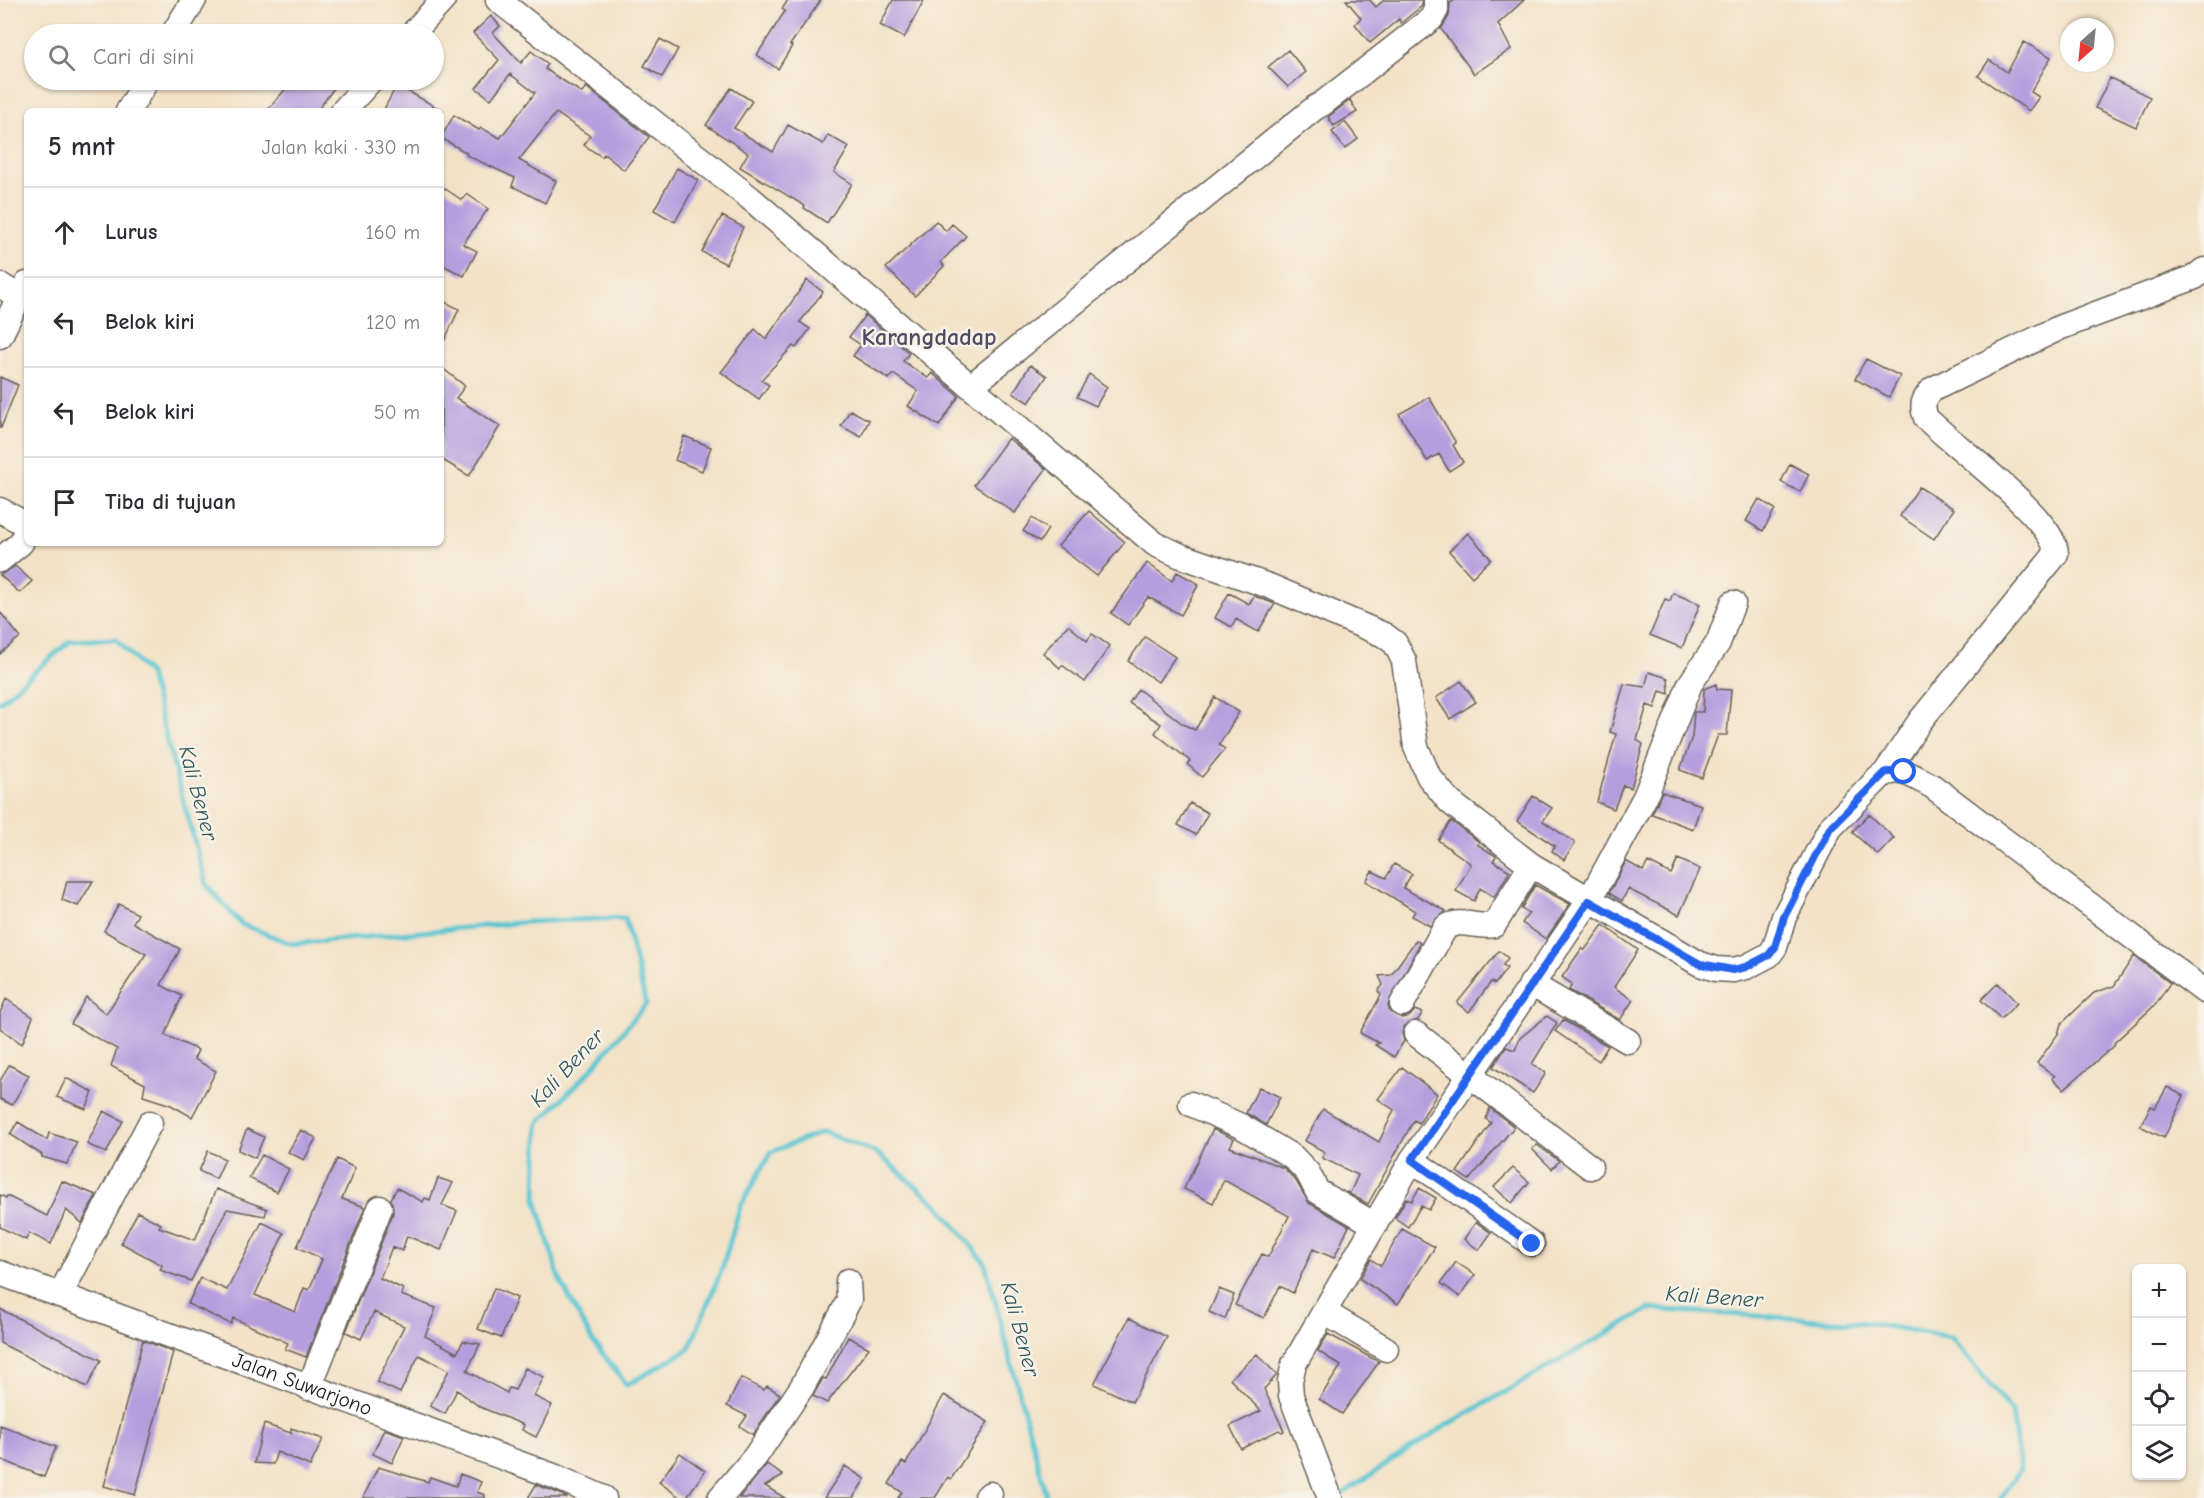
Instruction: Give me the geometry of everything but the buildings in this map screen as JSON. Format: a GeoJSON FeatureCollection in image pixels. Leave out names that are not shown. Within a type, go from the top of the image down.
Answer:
{"type":"FeatureCollection","features":[{"type":"Feature","properties":{"kind":"street"},"geometry":{"type":"LineString","coordinates":[[179,24],[194,0]]}},
{"type":"Feature","properties":{"kind":"street"},"geometry":{"type":"LineString","coordinates":[[421,24],[442,0]]}},
{"type":"Feature","properties":{"kind":"street"},"geometry":{"type":"LineString","coordinates":[[498,0],[750,198],[1155,544],[1181,556],[1269,586],[1384,635],[1395,643],[1404,661],[1416,747],[1429,777],[1450,802],[1531,866],[1700,964],[1716,969],[1746,967],[1769,955],[1775,947],[1784,917],[1830,828],[1886,772],[1920,722],[2056,554],[2056,545],[2031,510],[1926,417],[1923,400],[1933,389],[2061,327],[2195,277],[2204,270]]}},
{"type":"Feature","properties":{"kind":"street"},"geometry":{"type":"LineString","coordinates":[[971,386],[1316,107],[1431,19],[1436,10],[1436,0]]}},
{"type":"Feature","properties":{"kind":"street"},"geometry":{"type":"LineString","coordinates":[[130,108],[141,90]]}},
{"type":"Feature","properties":{"kind":"street"},"geometry":{"type":"LineString","coordinates":[[346,108],[362,90]]}},
{"type":"Feature","properties":{"kind":"street"},"geometry":{"type":"LineString","coordinates":[[0,336],[16,289]]}},
{"type":"Feature","properties":{"kind":"street"},"geometry":{"type":"LineString","coordinates":[[0,510],[24,523]]}},
{"type":"Feature","properties":{"kind":"street"},"geometry":{"type":"LineString","coordinates":[[0,560],[21,543],[24,536]]}},
{"type":"Feature","properties":{"kind":"street"},"geometry":{"type":"LineString","coordinates":[[1330,1498],[1291,1396],[1290,1381],[1294,1364],[1412,1160],[1589,901],[1645,797],[1690,684],[1718,643],[1733,603]]}},
{"type":"Feature","properties":{"kind":"street"},"geometry":{"type":"LineString","coordinates":[[1905,747],[1932,786]]}},
{"type":"Feature","properties":{"kind":"street"},"geometry":{"type":"LineString","coordinates":[[1886,772],[1904,772],[1932,786],[2204,991]]}},
{"type":"Feature","properties":{"kind":"street"},"geometry":{"type":"LineString","coordinates":[[1402,1004],[1445,928],[1457,922],[1486,927],[1494,925],[1531,866]]}},
{"type":"Feature","properties":{"kind":"street"},"geometry":{"type":"LineString","coordinates":[[1531,984],[1628,1041]]}},
{"type":"Feature","properties":{"kind":"street"},"geometry":{"type":"LineString","coordinates":[[1416,1034],[1590,1167]]}},
{"type":"Feature","properties":{"kind":"street"},"geometry":{"type":"LineString","coordinates":[[1191,1104],[1241,1126],[1293,1157],[1308,1173],[1317,1191],[1375,1225]]}},
{"type":"Feature","properties":{"kind":"street"},"geometry":{"type":"LineString","coordinates":[[60,1296],[150,1123]]}},
{"type":"Feature","properties":{"kind":"street"},"geometry":{"type":"LineString","coordinates":[[1412,1160],[1532,1244]]}},
{"type":"Feature","properties":{"kind":"street"},"geometry":{"type":"LineString","coordinates":[[309,1388],[380,1208]]}},
{"type":"Feature","properties":{"kind":"street","name":"Jalan Suwarjono"},"geometry":{"type":"LineString","coordinates":[[0,1273],[556,1477],[604,1498]]}},
{"type":"Feature","properties":{"kind":"street"},"geometry":{"type":"LineString","coordinates":[[720,1498],[755,1457],[802,1387],[849,1299],[848,1281]]}},
{"type":"Feature","properties":{"kind":"street"},"geometry":{"type":"LineString","coordinates":[[1324,1312],[1386,1349]]}},
{"type":"Feature","properties":{"kind":"waterway","name":"Kali Bener"},"geometry":{"type":"LineString","coordinates":[[0,702],[70,641],[116,639],[149,674],[206,884],[241,924],[292,944],[527,922],[625,918],[646,1004],[588,1073],[538,1123],[536,1199],[559,1278],[592,1340],[627,1385],[689,1349],[722,1269],[740,1207],[771,1152],[823,1132],[877,1153],[939,1206],[985,1263],[1047,1498]]}},
{"type":"Feature","properties":{"kind":"waterway","name":"Kali Bener"},"geometry":{"type":"LineString","coordinates":[[1336,1498],[1437,1431],[1649,1309],[1867,1323],[1951,1337],[2012,1412],[2020,1470],[2001,1498]]}},
{"type":"Feature","properties":{"kind":"district","name":"Karangdadap"},"geometry":{"type":"Point","coordinates":[929,337]}},
{"type":"Feature","properties":{"kind":"route"},"geometry":{"type":"LineString","coordinates":[[1532,1244],[1412,1160],[1589,901],[1700,964],[1716,969],[1733,970],[1746,967],[1769,955],[1775,947],[1784,917],[1830,828],[1886,772],[1894,770],[1904,772]]}}]}
